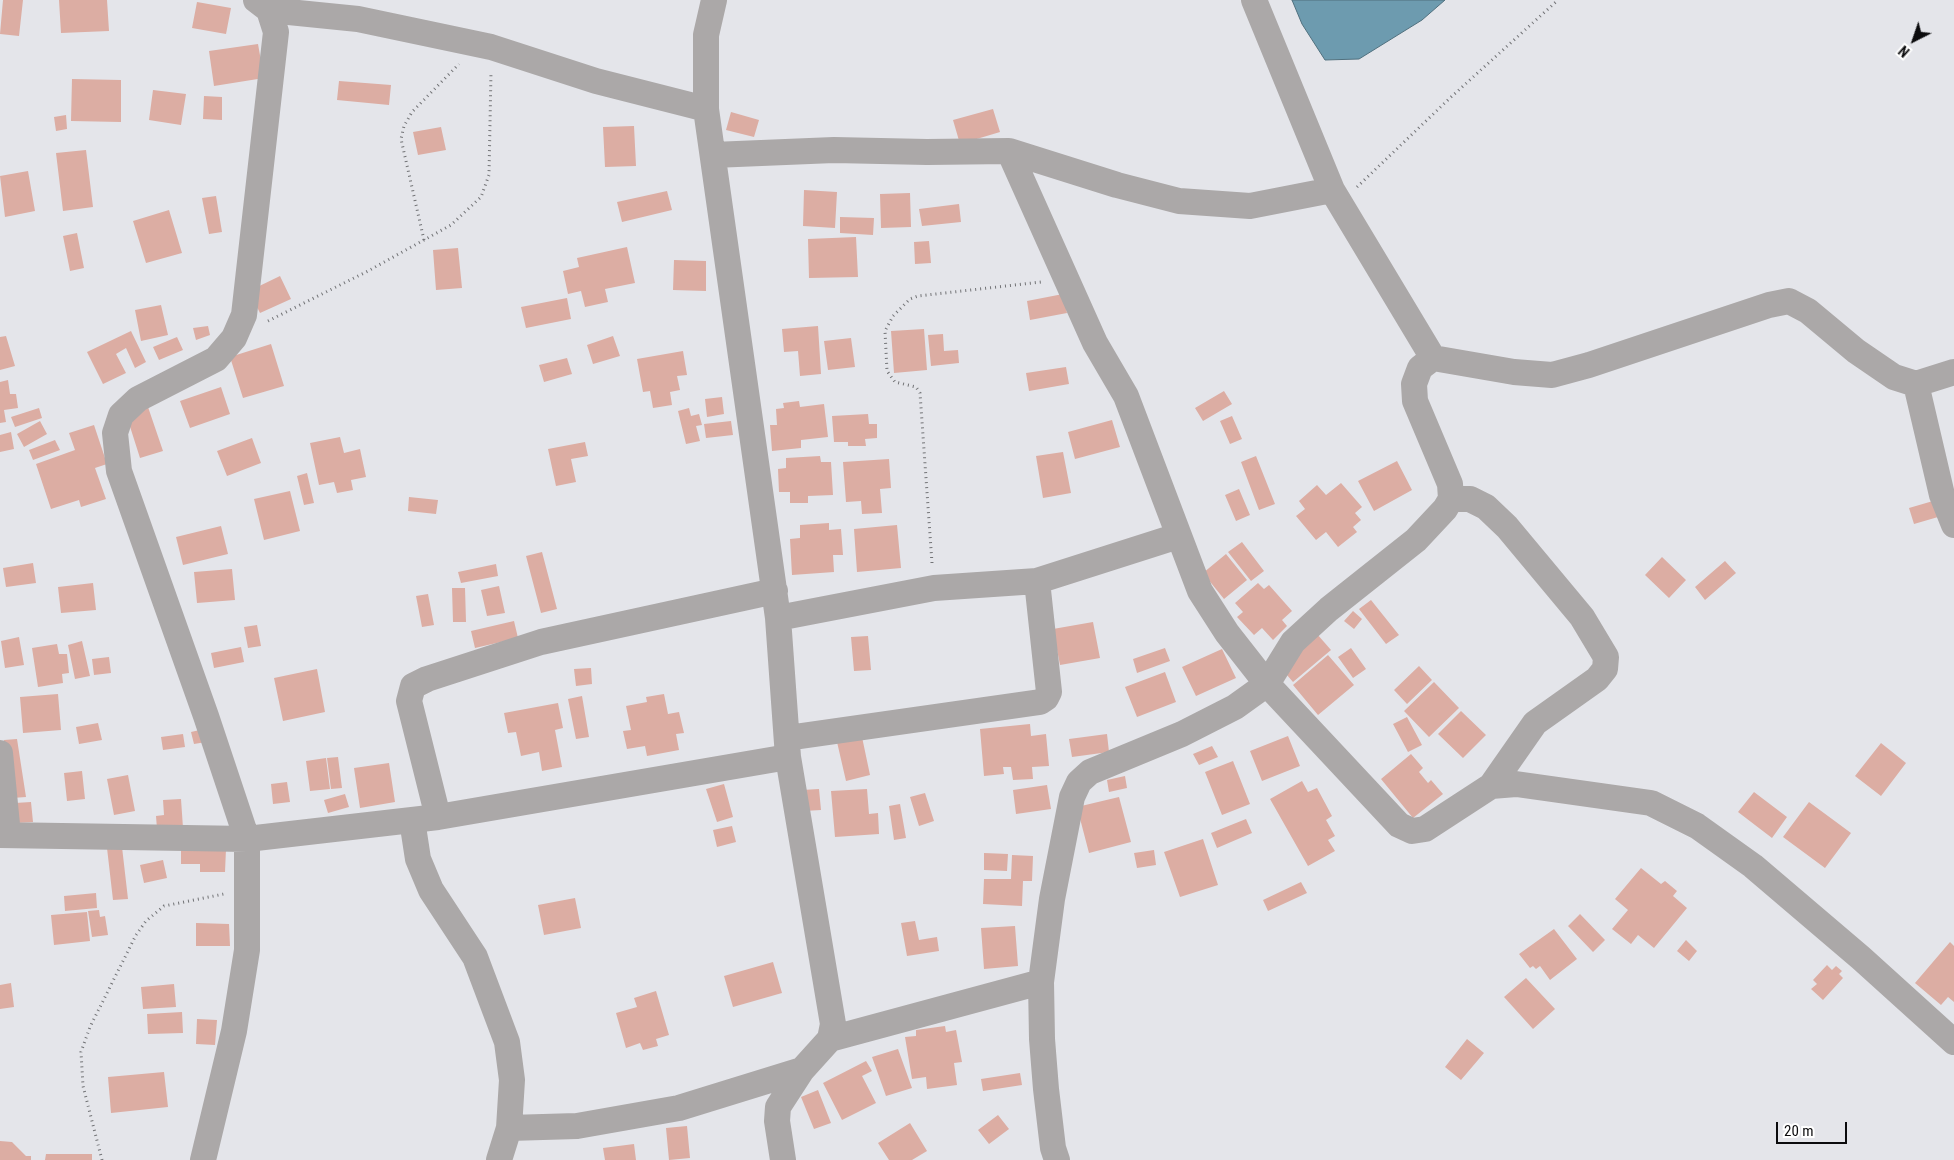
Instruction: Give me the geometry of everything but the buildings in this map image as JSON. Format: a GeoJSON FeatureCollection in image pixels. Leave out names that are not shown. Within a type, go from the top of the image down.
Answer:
{"type":"FeatureCollection","features":[{"type":"Feature","properties":{"kind":"street"},"geometry":{"type":"LineString","coordinates":[[714,0],[706,35],[706,109],[778,618],[788,748],[832,1024],[830,1039]]}},
{"type":"Feature","properties":{"kind":"street"},"geometry":{"type":"LineString","coordinates":[[1254,0],[1338,199],[1433,358]]}},
{"type":"Feature","properties":{"kind":"street"},"geometry":{"type":"LineString","coordinates":[[263,5],[358,19],[485,46],[596,81],[706,109]]}},
{"type":"Feature","properties":{"kind":"street"},"geometry":{"type":"LineString","coordinates":[[203,1160],[234,1031],[246,950],[247,839],[200,698],[119,471],[115,445],[116,424],[126,407],[138,399],[216,359],[234,338],[244,315],[276,32],[263,5]]}},
{"type":"Feature","properties":{"kind":"street"},"geometry":{"type":"LineString","coordinates":[[713,155],[834,150],[1009,151],[1117,185],[1179,201],[1250,206],[1338,199]]}},
{"type":"Feature","properties":{"kind":"street"},"geometry":{"type":"LineString","coordinates":[[1009,151],[1095,343],[1126,396],[1200,591],[1227,633],[1268,684],[1399,825],[1412,831],[1425,829],[1491,786],[1535,723],[1597,679],[1605,669],[1606,657],[1582,617],[1507,527],[1486,507],[1470,499],[1451,499]]}},
{"type":"Feature","properties":{"kind":"street"},"geometry":{"type":"LineString","coordinates":[[1057,1160],[1053,1148],[1046,1089],[1042,1039],[1041,982],[1052,899],[1072,797],[1078,782],[1090,772],[1182,734],[1235,707],[1268,684],[1293,642],[1328,609],[1416,540],[1445,509],[1451,499],[1450,484],[1415,401],[1414,384],[1420,368],[1433,358],[1514,372],[1552,375],[1589,365],[1769,305],[1789,301],[1808,311],[1856,351],[1894,377],[1916,384],[1954,372]]}},
{"type":"Feature","properties":{"kind":"street"},"geometry":{"type":"LineString","coordinates":[[1916,384],[1942,495],[1954,525]]}},
{"type":"Feature","properties":{"kind":"street"},"geometry":{"type":"LineString","coordinates":[[778,618],[934,588],[1037,581],[1178,536]]}},
{"type":"Feature","properties":{"kind":"street"},"geometry":{"type":"LineString","coordinates":[[0,753],[4,835],[247,839],[425,819],[788,748],[1040,702],[1046,698],[1049,692],[1037,581]]}},
{"type":"Feature","properties":{"kind":"street"},"geometry":{"type":"LineString","coordinates":[[499,1160],[509,1128],[512,1080],[507,1042],[496,1007],[475,957],[431,890],[418,859],[425,819],[409,701],[413,686],[427,679],[541,642],[774,591]]}},
{"type":"Feature","properties":{"kind":"street"},"geometry":{"type":"LineString","coordinates":[[1491,786],[1516,784],[1651,803],[1697,826],[1753,866],[1861,958],[1954,1042]]}},
{"type":"Feature","properties":{"kind":"street"},"geometry":{"type":"LineString","coordinates":[[783,1160],[777,1120],[778,1107],[802,1070],[830,1039],[1041,982]]}},
{"type":"Feature","properties":{"kind":"street"},"geometry":{"type":"LineString","coordinates":[[509,1128],[577,1126],[679,1108],[802,1070]]}},
{"type":"Feature","properties":{"kind":"path"},"geometry":{"type":"LineString","coordinates":[[1338,199],[1357,187],[1450,98],[1558,0]]}},
{"type":"Feature","properties":{"kind":"path"},"geometry":{"type":"LineString","coordinates":[[424,240],[401,139],[404,126],[412,112],[485,46]]}},
{"type":"Feature","properties":{"kind":"path"},"geometry":{"type":"LineString","coordinates":[[234,338],[318,297],[451,225],[481,197],[489,175],[485,46]]}},
{"type":"Feature","properties":{"kind":"path"},"geometry":{"type":"LineString","coordinates":[[934,588],[920,393],[916,386],[895,382],[887,371],[885,331],[893,316],[910,299],[918,296],[1065,279]]}},
{"type":"Feature","properties":{"kind":"path"},"geometry":{"type":"LineString","coordinates":[[102,1160],[83,1086],[81,1052],[90,1027],[136,935],[146,921],[164,906],[247,891]]}},
{"type":"Feature","properties":{"kind":"water"},"geometry":{"type":"Polygon","coordinates":[[[1292,0],[1445,0],[1422,20],[1359,59],[1325,60],[1302,24],[1292,0]]]}}]}
